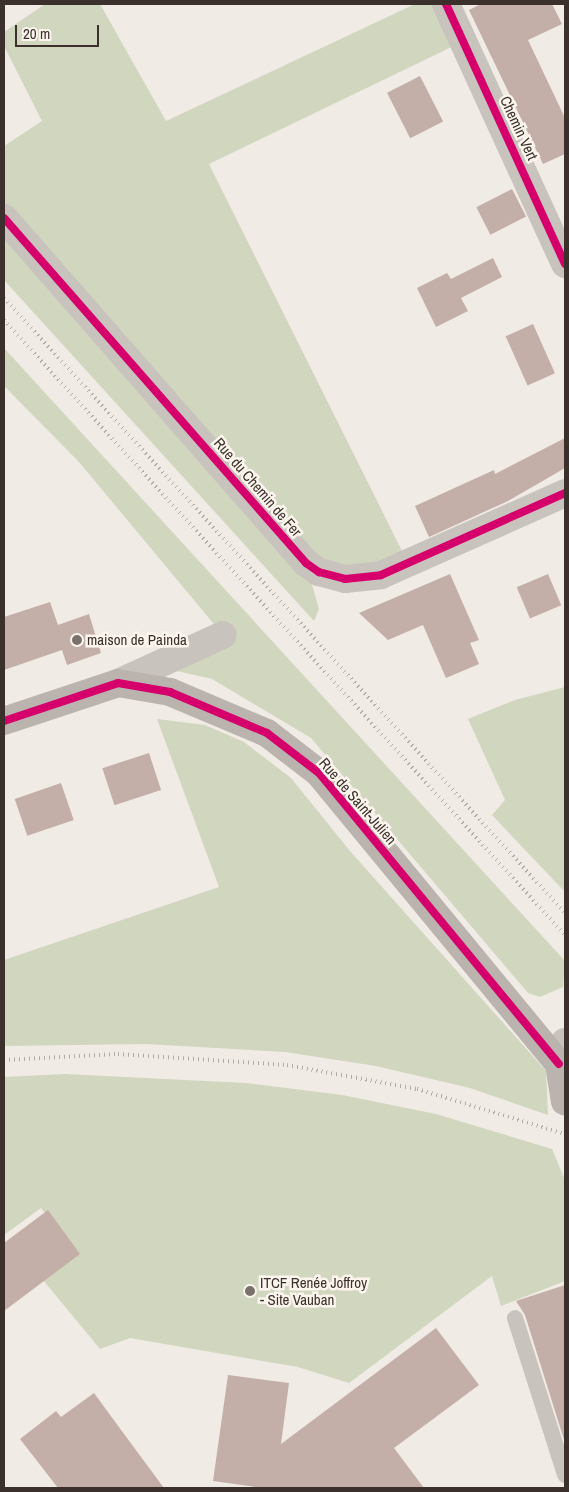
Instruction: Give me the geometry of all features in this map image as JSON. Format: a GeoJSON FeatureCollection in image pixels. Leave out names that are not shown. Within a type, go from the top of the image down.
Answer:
{"type":"FeatureCollection","features":[{"type":"Feature","properties":{"kind":"street","name":"Chemin Vert"},"geometry":{"type":"LineString","coordinates":[[446,4],[565,264]]}},
{"type":"Feature","properties":{"kind":"street","name":"Rue du Chemin de Fer"},"geometry":{"type":"LineString","coordinates":[[4,218],[306,563],[319,572],[345,580],[381,575],[565,493]]}},
{"type":"Feature","properties":{"kind":"street","name":"Rue de Saint-Julien"},"geometry":{"type":"LineString","coordinates":[[4,721],[118,683],[223,635]]}},
{"type":"Feature","properties":{"kind":"street","name":"Rue de Saint-Julien"},"geometry":{"type":"LineString","coordinates":[[118,683],[170,692],[214,708],[267,733],[318,772],[562,1053]]}},
{"type":"Feature","properties":{"kind":"street"},"geometry":{"type":"LineString","coordinates":[[562,1053],[565,1102]]}},
{"type":"Feature","properties":{"kind":"lane"},"geometry":{"type":"LineString","coordinates":[[515,1318],[565,1475]]}},
{"type":"Feature","properties":{"kind":"green space"},"geometry":{"type":"Polygon","coordinates":[[[45,4],[100,4],[166,121],[415,4],[446,4],[464,41],[209,164],[408,563],[381,575],[306,564],[319,609],[314,621],[4,280],[4,146],[42,121],[4,46],[4,32],[45,4]]]}},
{"type":"Feature","properties":{"kind":"green space"},"geometry":{"type":"Polygon","coordinates":[[[4,348],[565,961],[563,987],[540,997],[528,993],[311,738],[212,679],[155,666],[223,635],[79,462],[4,386],[4,348]]]}},
{"type":"Feature","properties":{"kind":"green space"},"geometry":{"type":"Polygon","coordinates":[[[565,687],[565,892],[492,815],[505,800],[468,719],[515,700],[565,687]]]}},
{"type":"Feature","properties":{"kind":"green space"},"geometry":{"type":"Polygon","coordinates":[[[157,719],[205,725],[244,742],[291,778],[350,851],[546,1071],[548,1115],[470,1088],[376,1066],[285,1052],[146,1044],[4,1046],[4,960],[219,887],[157,719]]]}},
{"type":"Feature","properties":{"kind":"green space"},"geometry":{"type":"Polygon","coordinates":[[[65,1074],[246,1083],[342,1095],[436,1114],[552,1149],[565,1180],[565,1281],[501,1306],[492,1276],[349,1383],[298,1367],[130,1338],[100,1349],[43,1280],[76,1254],[41,1208],[4,1235],[4,1077],[65,1074]]]}},
{"type":"Feature","properties":{"kind":"building"},"geometry":{"type":"Polygon","coordinates":[[[481,4],[552,4],[562,24],[528,40],[565,118],[565,154],[543,164],[469,10],[481,4]]]}},
{"type":"Feature","properties":{"kind":"building"},"geometry":{"type":"Polygon","coordinates":[[[420,76],[443,121],[410,138],[387,93],[420,76]]]}},
{"type":"Feature","properties":{"kind":"building"},"geometry":{"type":"Polygon","coordinates":[[[512,189],[526,217],[490,235],[476,207],[512,189]]]}},
{"type":"Feature","properties":{"kind":"building"},"geometry":{"type":"Polygon","coordinates":[[[493,258],[502,277],[461,298],[468,311],[436,327],[417,288],[447,273],[451,279],[493,258]]]}},
{"type":"Feature","properties":{"kind":"building"},"geometry":{"type":"Polygon","coordinates":[[[533,324],[555,373],[528,386],[506,336],[533,324]]]}},
{"type":"Feature","properties":{"kind":"building"},"geometry":{"type":"Polygon","coordinates":[[[565,438],[565,468],[508,501],[429,537],[415,506],[494,470],[495,474],[565,438]]]}},
{"type":"Feature","properties":{"kind":"building"},"geometry":{"type":"Polygon","coordinates":[[[450,574],[479,640],[470,643],[479,664],[446,678],[423,625],[388,640],[359,613],[450,574]]]}},
{"type":"Feature","properties":{"kind":"building"},"geometry":{"type":"Polygon","coordinates":[[[548,574],[561,605],[530,619],[517,587],[548,574]]]}},
{"type":"Feature","properties":{"kind":"building"},"geometry":{"type":"Polygon","coordinates":[[[50,602],[58,625],[89,614],[101,653],[67,665],[62,650],[4,670],[4,617],[50,602]]]}},
{"type":"Feature","properties":{"kind":"building"},"geometry":{"type":"Polygon","coordinates":[[[149,753],[161,790],[114,805],[102,768],[149,753]]]}},
{"type":"Feature","properties":{"kind":"building"},"geometry":{"type":"Polygon","coordinates":[[[61,783],[74,820],[27,836],[15,799],[61,783]]]}},
{"type":"Feature","properties":{"kind":"building"},"geometry":{"type":"Polygon","coordinates":[[[48,1210],[80,1254],[4,1311],[4,1243],[48,1210]]]}},
{"type":"Feature","properties":{"kind":"building"},"geometry":{"type":"Polygon","coordinates":[[[565,1285],[565,1443],[525,1315],[516,1301],[565,1285]]]}},
{"type":"Feature","properties":{"kind":"building"},"geometry":{"type":"Polygon","coordinates":[[[436,1328],[479,1385],[394,1448],[424,1488],[263,1488],[213,1481],[228,1375],[289,1383],[281,1444],[436,1328]]]}},
{"type":"Feature","properties":{"kind":"building"},"geometry":{"type":"Polygon","coordinates":[[[94,1393],[164,1488],[58,1488],[20,1439],[56,1411],[61,1417],[94,1393]]]}},
{"type":"Feature","properties":{"kind":"railway"},"geometry":{"type":"LineString","coordinates":[[4,298],[565,913]]}},
{"type":"Feature","properties":{"kind":"railway"},"geometry":{"type":"LineString","coordinates":[[4,320],[565,935]]}},
{"type":"Feature","properties":{"kind":"railway"},"geometry":{"type":"LineString","coordinates":[[4,1060],[118,1054],[287,1065],[417,1089],[565,1134]]}},
{"type":"Feature","properties":{"kind":"cycle path"},"geometry":{"type":"LineString","coordinates":[[446,4],[565,264]]}},
{"type":"Feature","properties":{"kind":"cycle path"},"geometry":{"type":"LineString","coordinates":[[4,218],[306,563],[319,572],[345,579],[381,575],[565,493]]}},
{"type":"Feature","properties":{"kind":"cycle path"},"geometry":{"type":"LineString","coordinates":[[4,721],[118,683],[170,692],[267,733],[319,773],[559,1064]]}},
{"type":"Feature","properties":{"kind":"place","name":"maison de Painda"},"geometry":{"type":"Point","coordinates":[77,640]}},
{"type":"Feature","properties":{"kind":"place","name":"ITCF Renée Joffroy - Site Vauban"},"geometry":{"type":"Point","coordinates":[250,1291]}}]}
